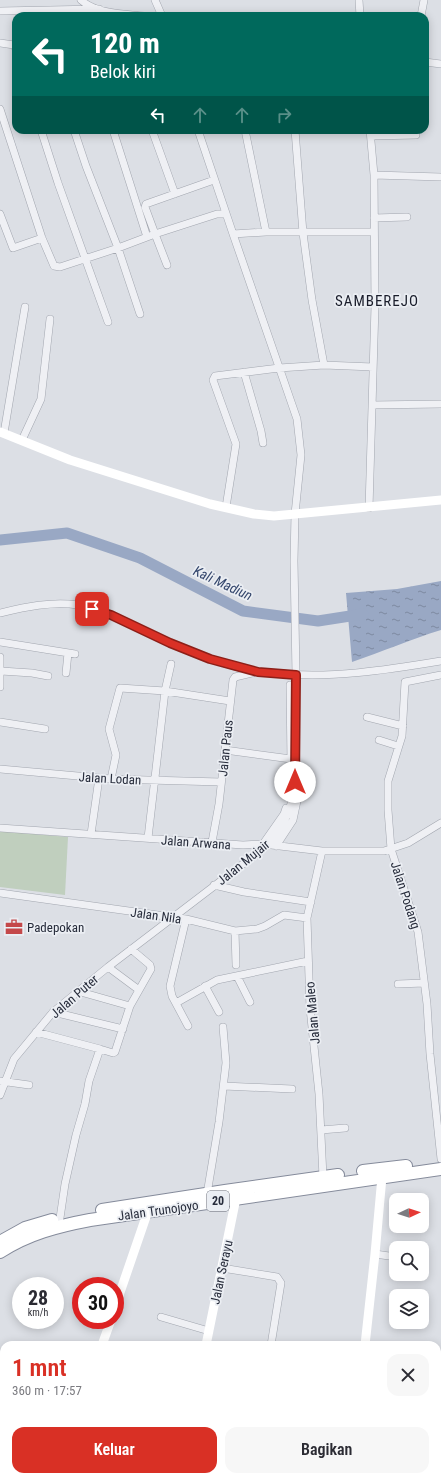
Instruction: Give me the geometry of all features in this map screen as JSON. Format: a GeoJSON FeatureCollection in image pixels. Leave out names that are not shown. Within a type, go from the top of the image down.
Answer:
{"type":"FeatureCollection","features":[{"type":"Feature","properties":{"kind":"highway","name":"Jalan Trunojoyo"},"geometry":{"type":"LineString","coordinates":[[0,1252],[15,1243],[49,1229],[90,1220],[148,1212],[193,1200],[207,1194],[441,1160]]}},
{"type":"Feature","properties":{"kind":"highway","name":"Jalan Trunojoyo"},"geometry":{"type":"LineString","coordinates":[[0,1242],[25,1228],[60,1218],[132,1205],[236,1198],[441,1169]]}},
{"type":"Feature","properties":{"kind":"main road"},"geometry":{"type":"LineString","coordinates":[[2,432],[70,460],[176,494],[254,514],[274,516],[441,500]]}},
{"type":"Feature","properties":{"kind":"main road"},"geometry":{"type":"LineString","coordinates":[[365,1341],[382,1177]]}},
{"type":"Feature","properties":{"kind":"main road","name":"Jalan Serayu"},"geometry":{"type":"LineString","coordinates":[[207,1341],[236,1198]]}},
{"type":"Feature","properties":{"kind":"main road"},"geometry":{"type":"LineString","coordinates":[[124,1281],[148,1212]]}},
{"type":"Feature","properties":{"kind":"main road"},"geometry":{"type":"LineString","coordinates":[[103,1341],[108,1329]]}},
{"type":"Feature","properties":{"kind":"street"},"geometry":{"type":"LineString","coordinates":[[81,0],[85,4],[99,9],[118,12]]}},
{"type":"Feature","properties":{"kind":"street"},"geometry":{"type":"LineString","coordinates":[[155,0],[160,12]]}},
{"type":"Feature","properties":{"kind":"street"},"geometry":{"type":"LineString","coordinates":[[359,0],[360,12]]}},
{"type":"Feature","properties":{"kind":"street"},"geometry":{"type":"LineString","coordinates":[[422,12],[424,0]]}},
{"type":"Feature","properties":{"kind":"street"},"geometry":{"type":"LineString","coordinates":[[60,12],[99,9]]}},
{"type":"Feature","properties":{"kind":"street"},"geometry":{"type":"LineString","coordinates":[[0,11],[24,12]]}},
{"type":"Feature","properties":{"kind":"street"},"geometry":{"type":"LineString","coordinates":[[0,43],[12,45]]}},
{"type":"Feature","properties":{"kind":"street"},"geometry":{"type":"LineString","coordinates":[[429,62],[441,64]]}},
{"type":"Feature","properties":{"kind":"street"},"geometry":{"type":"LineString","coordinates":[[0,109],[42,238],[55,267],[60,267],[118,248],[147,236],[217,214],[226,214]]}},
{"type":"Feature","properties":{"kind":"street"},"geometry":{"type":"LineString","coordinates":[[42,134],[78,241],[86,258],[108,322]]}},
{"type":"Feature","properties":{"kind":"street"},"geometry":{"type":"LineString","coordinates":[[75,134],[118,248],[140,314]]}},
{"type":"Feature","properties":{"kind":"street"},"geometry":{"type":"LineString","coordinates":[[114,134],[147,236]]}},
{"type":"Feature","properties":{"kind":"street"},"geometry":{"type":"LineString","coordinates":[[153,134],[175,194]]}},
{"type":"Feature","properties":{"kind":"street","name":"Jalan Mujair"},"geometry":{"type":"LineString","coordinates":[[173,918],[265,845],[285,822],[291,808],[295,782],[295,514],[301,442],[297,419],[199,134]]}},
{"type":"Feature","properties":{"kind":"street"},"geometry":{"type":"LineString","coordinates":[[246,134],[266,232]]}},
{"type":"Feature","properties":{"kind":"street"},"geometry":{"type":"LineString","coordinates":[[295,134],[303,232],[312,300],[324,365]]}},
{"type":"Feature","properties":{"kind":"street"},"geometry":{"type":"LineString","coordinates":[[369,508],[374,368],[374,175],[371,134]]}},
{"type":"Feature","properties":{"kind":"street"},"geometry":{"type":"LineString","coordinates":[[386,134],[416,136]]}},
{"type":"Feature","properties":{"kind":"street"},"geometry":{"type":"LineString","coordinates":[[374,175],[441,177]]}},
{"type":"Feature","properties":{"kind":"street"},"geometry":{"type":"LineString","coordinates":[[167,265],[145,207],[146,204],[214,180]]}},
{"type":"Feature","properties":{"kind":"street"},"geometry":{"type":"LineString","coordinates":[[0,214],[13,248],[42,238]]}},
{"type":"Feature","properties":{"kind":"street"},"geometry":{"type":"LineString","coordinates":[[374,218],[407,217]]}},
{"type":"Feature","properties":{"kind":"street"},"geometry":{"type":"LineString","coordinates":[[233,234],[266,232],[374,232]]}},
{"type":"Feature","properties":{"kind":"street"},"geometry":{"type":"LineString","coordinates":[[2,432],[25,307]]}},
{"type":"Feature","properties":{"kind":"street"},"geometry":{"type":"LineString","coordinates":[[22,440],[41,399],[50,319]]}},
{"type":"Feature","properties":{"kind":"street"},"geometry":{"type":"LineString","coordinates":[[226,508],[236,445],[214,378],[215,376],[279,368],[324,365],[374,368]]}},
{"type":"Feature","properties":{"kind":"street"},"geometry":{"type":"LineString","coordinates":[[244,372],[263,443]]}},
{"type":"Feature","properties":{"kind":"street"},"geometry":{"type":"LineString","coordinates":[[372,405],[441,404]]}},
{"type":"Feature","properties":{"kind":"street"},"geometry":{"type":"LineString","coordinates":[[0,614],[23,608],[53,604],[77,605],[111,615],[170,643],[210,659],[258,672],[296,674],[385,669],[441,661]]}},
{"type":"Feature","properties":{"kind":"street"},"geometry":{"type":"LineString","coordinates":[[0,642],[71,654],[66,674]]}},
{"type":"Feature","properties":{"kind":"street"},"geometry":{"type":"LineString","coordinates":[[0,657],[0,687]]}},
{"type":"Feature","properties":{"kind":"street"},"geometry":{"type":"LineString","coordinates":[[148,838],[165,691],[171,664]]}},
{"type":"Feature","properties":{"kind":"street"},"geometry":{"type":"LineString","coordinates":[[1,671],[32,673],[48,676]]}},
{"type":"Feature","properties":{"kind":"street","name":"Jalan Paus"},"geometry":{"type":"LineString","coordinates":[[212,842],[221,782],[233,680],[235,677],[258,672]]}},
{"type":"Feature","properties":{"kind":"street","name":"Jalan Podang"},"geometry":{"type":"LineString","coordinates":[[441,675],[405,682],[402,736],[388,782],[388,810],[391,849],[418,932],[427,1004],[430,1054],[441,1160]]}},
{"type":"Feature","properties":{"kind":"street"},"geometry":{"type":"LineString","coordinates":[[265,845],[284,814],[291,783],[290,685]]}},
{"type":"Feature","properties":{"kind":"street"},"geometry":{"type":"LineString","coordinates":[[276,846],[293,820],[296,812],[299,781],[298,685]]}},
{"type":"Feature","properties":{"kind":"street"},"geometry":{"type":"LineString","coordinates":[[111,779],[116,755],[109,729],[120,688],[165,691],[230,701]]}},
{"type":"Feature","properties":{"kind":"street"},"geometry":{"type":"LineString","coordinates":[[366,717],[403,726]]}},
{"type":"Feature","properties":{"kind":"street"},"geometry":{"type":"LineString","coordinates":[[0,722],[45,729]]}},
{"type":"Feature","properties":{"kind":"street"},"geometry":{"type":"LineString","coordinates":[[379,740],[398,746]]}},
{"type":"Feature","properties":{"kind":"street"},"geometry":{"type":"LineString","coordinates":[[225,750],[290,759]]}},
{"type":"Feature","properties":{"kind":"street","name":"Jalan Lodan"},"geometry":{"type":"LineString","coordinates":[[0,769],[111,779],[221,782]]}},
{"type":"Feature","properties":{"kind":"street"},"geometry":{"type":"LineString","coordinates":[[91,834],[99,778]]}},
{"type":"Feature","properties":{"kind":"street","name":"Jalan Arwana"},"geometry":{"type":"LineString","coordinates":[[0,828],[243,845],[265,845],[322,851],[371,851],[391,849],[408,843],[441,823]]}},
{"type":"Feature","properties":{"kind":"street","name":"Jalan Maleo"},"geometry":{"type":"LineString","coordinates":[[322,851],[307,918],[310,1008],[315,1043],[323,1177]]}},
{"type":"Feature","properties":{"kind":"street"},"geometry":{"type":"LineString","coordinates":[[214,886],[311,902]]}},
{"type":"Feature","properties":{"kind":"street","name":"Jalan Nila"},"geometry":{"type":"LineString","coordinates":[[0,893],[186,919],[235,931],[261,928],[284,915],[307,918]]}},
{"type":"Feature","properties":{"kind":"street","name":"Jalan Puter"},"geometry":{"type":"LineString","coordinates":[[0,1095],[3,1081],[14,1059],[54,1012],[108,967],[173,918]]}},
{"type":"Feature","properties":{"kind":"street"},"geometry":{"type":"LineString","coordinates":[[186,919],[170,986],[172,996],[188,1026]]}},
{"type":"Feature","properties":{"kind":"street"},"geometry":{"type":"LineString","coordinates":[[235,931],[236,965]]}},
{"type":"Feature","properties":{"kind":"street"},"geometry":{"type":"LineString","coordinates":[[36,1032],[114,1053],[117,1049],[130,1006],[151,968],[131,949]]}},
{"type":"Feature","properties":{"kind":"street"},"geometry":{"type":"LineString","coordinates":[[176,1003],[217,980],[308,961]]}},
{"type":"Feature","properties":{"kind":"street"},"geometry":{"type":"LineString","coordinates":[[108,967],[139,990]]}},
{"type":"Feature","properties":{"kind":"street"},"geometry":{"type":"LineString","coordinates":[[237,976],[250,1002]]}},
{"type":"Feature","properties":{"kind":"street"},"geometry":{"type":"LineString","coordinates":[[398,984],[424,983]]}},
{"type":"Feature","properties":{"kind":"street"},"geometry":{"type":"LineString","coordinates":[[205,986],[219,1012]]}},
{"type":"Feature","properties":{"kind":"street"},"geometry":{"type":"LineString","coordinates":[[77,992],[130,1006]]}},
{"type":"Feature","properties":{"kind":"street"},"geometry":{"type":"LineString","coordinates":[[54,1012],[123,1029]]}},
{"type":"Feature","properties":{"kind":"street"},"geometry":{"type":"LineString","coordinates":[[207,1194],[224,1086],[226,1063],[223,1027]]}},
{"type":"Feature","properties":{"kind":"street"},"geometry":{"type":"LineString","coordinates":[[60,1218],[65,1184],[76,1135],[85,1104],[89,1081],[100,1049]]}},
{"type":"Feature","properties":{"kind":"street"},"geometry":{"type":"LineString","coordinates":[[3,1081],[29,1085]]}},
{"type":"Feature","properties":{"kind":"street"},"geometry":{"type":"LineString","coordinates":[[224,1086],[292,1089]]}},
{"type":"Feature","properties":{"kind":"street"},"geometry":{"type":"LineString","coordinates":[[321,1130],[345,1128]]}},
{"type":"Feature","properties":{"kind":"street"},"geometry":{"type":"LineString","coordinates":[[375,1254],[389,1256]]}},
{"type":"Feature","properties":{"kind":"street"},"geometry":{"type":"LineString","coordinates":[[222,1268],[277,1277],[280,1279],[281,1283],[272,1341]]}},
{"type":"Feature","properties":{"kind":"street"},"geometry":{"type":"LineString","coordinates":[[161,1318],[209,1331]]}},
{"type":"Feature","properties":{"kind":"green space"},"geometry":{"type":"Polygon","coordinates":[[[0,831],[68,837],[65,895],[0,887],[0,831]]]}},
{"type":"Feature","properties":{"kind":"water"},"geometry":{"type":"Polygon","coordinates":[[[441,581],[441,630],[352,662],[346,593],[397,589],[441,581]]]}},
{"type":"Feature","properties":{"kind":"waterway","name":"Kali Madiun"},"geometry":{"type":"LineString","coordinates":[[0,540],[67,533],[140,558],[243,611],[318,621],[363,614]]}},
{"type":"Feature","properties":{"kind":"place","name":"Padepokan"},"geometry":{"type":"Point","coordinates":[14,927]}},
{"type":"Feature","properties":{"kind":"district","name":"SAMBEREJO"},"geometry":{"type":"Point","coordinates":[377,301]}},
{"type":"Feature","properties":{"kind":"route"},"geometry":{"type":"LineString","coordinates":[[92,609],[111,615],[170,643],[210,659],[258,672],[296,675],[295,782]]}}]}
